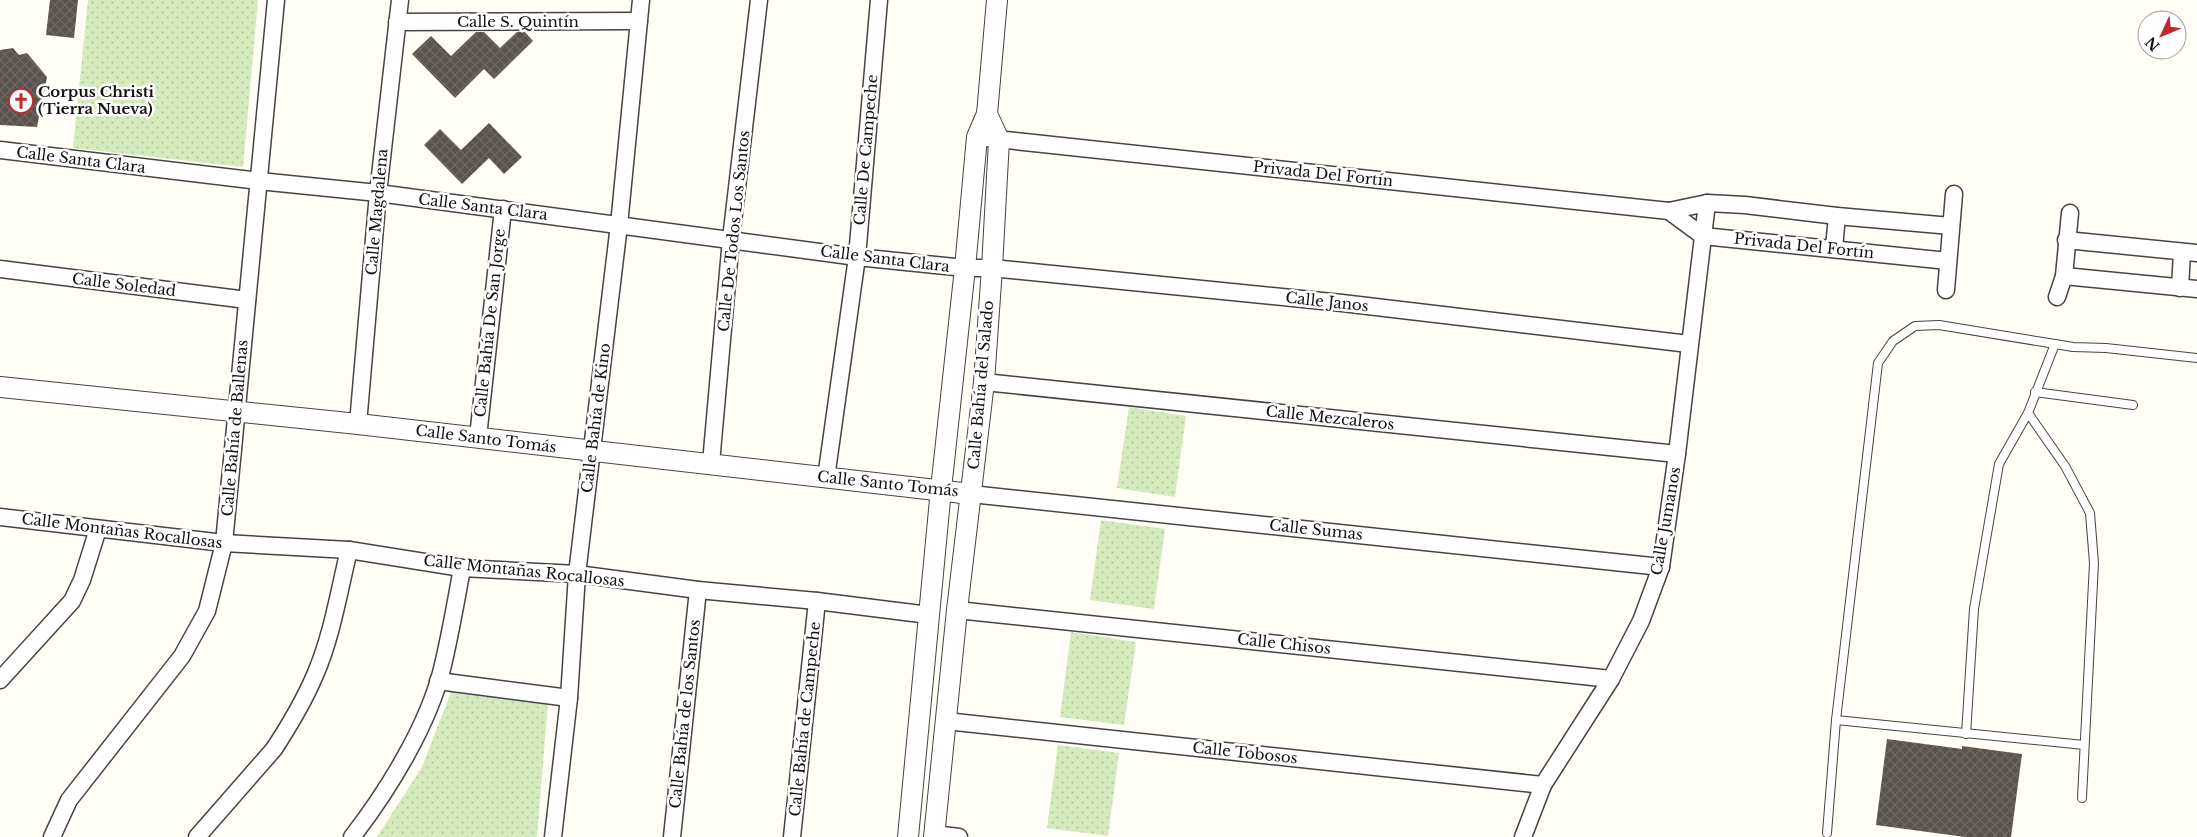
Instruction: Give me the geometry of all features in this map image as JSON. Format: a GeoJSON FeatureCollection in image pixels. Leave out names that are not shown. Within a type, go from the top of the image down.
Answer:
{"type":"FeatureCollection","features":[{"type":"Feature","properties":{"kind":"street","name":"Calle Bahía de Ballenas"},"geometry":{"type":"LineString","coordinates":[[52,837],[69,800],[182,656],[207,611],[224,543],[276,0]]}},
{"type":"Feature","properties":{"kind":"street","name":"Calle Magdalena"},"geometry":{"type":"LineString","coordinates":[[358,424],[378,193],[400,0]]}},
{"type":"Feature","properties":{"kind":"street","name":"Calle Bahía de Kino"},"geometry":{"type":"LineString","coordinates":[[553,837],[569,698],[577,574],[619,224],[641,0]]}},
{"type":"Feature","properties":{"kind":"street","name":"Calle De Todos Los Santos"},"geometry":{"type":"LineString","coordinates":[[711,463],[731,239],[760,0]]}},
{"type":"Feature","properties":{"kind":"street","name":"Calle De Campeche"},"geometry":{"type":"LineString","coordinates":[[826,478],[857,257],[879,0]]}},
{"type":"Feature","properties":{"kind":"street","name":"Calle Bahía del Salado"},"geometry":{"type":"LineString","coordinates":[[908,837],[977,137],[986,114],[997,0]]}},
{"type":"Feature","properties":{"kind":"street","name":"Calle S. Quintín"},"geometry":{"type":"LineString","coordinates":[[397,22],[639,21]]}},
{"type":"Feature","properties":{"kind":"street","name":"Calle Bahía del Salado"},"geometry":{"type":"LineString","coordinates":[[934,836],[957,610],[984,382],[999,140],[986,114]]}},
{"type":"Feature","properties":{"kind":"street","name":"Privada Del Fortín"},"geometry":{"type":"LineString","coordinates":[[977,137],[1669,211],[1707,203],[1951,226]]}},
{"type":"Feature","properties":{"kind":"street","name":"Calle Santa Clara"},"geometry":{"type":"LineString","coordinates":[[0,150],[259,181],[378,193],[857,257],[965,268]]}},
{"type":"Feature","properties":{"kind":"street"},"geometry":{"type":"LineString","coordinates":[[1946,290],[1954,194]]}},
{"type":"Feature","properties":{"kind":"street","name":"Calle Jumanos"},"geometry":{"type":"LineString","coordinates":[[1523,837],[1543,785],[1611,679],[1640,621],[1661,567],[1677,454],[1707,203]]}},
{"type":"Feature","properties":{"kind":"street","name":"Calle Bahía De San Jorge"},"geometry":{"type":"LineString","coordinates":[[478,437],[502,209]]}},
{"type":"Feature","properties":{"kind":"street"},"geometry":{"type":"LineString","coordinates":[[1669,211],[1703,236]]}},
{"type":"Feature","properties":{"kind":"street"},"geometry":{"type":"LineString","coordinates":[[2057,297],[2064,276],[2070,213]]}},
{"type":"Feature","properties":{"kind":"street"},"geometry":{"type":"LineString","coordinates":[[1834,248],[1837,216]]}},
{"type":"Feature","properties":{"kind":"street","name":"Privada Del Fortín"},"geometry":{"type":"LineString","coordinates":[[1703,236],[1948,261]]}},
{"type":"Feature","properties":{"kind":"street"},"geometry":{"type":"LineString","coordinates":[[2066,240],[2189,253],[2180,288]]}},
{"type":"Feature","properties":{"kind":"street","name":"Calle Janos"},"geometry":{"type":"LineString","coordinates":[[965,268],[992,268],[1342,303],[1689,344]]}},
{"type":"Feature","properties":{"kind":"street","name":"Calle Soledad"},"geometry":{"type":"LineString","coordinates":[[0,269],[247,300]]}},
{"type":"Feature","properties":{"kind":"street"},"geometry":{"type":"LineString","coordinates":[[2064,276],[2197,290]]}},
{"type":"Feature","properties":{"kind":"street","name":"Calle Mezcaleros"},"geometry":{"type":"LineString","coordinates":[[984,382],[1677,454]]}},
{"type":"Feature","properties":{"kind":"street","name":"Calle Santo Tomás"},"geometry":{"type":"LineString","coordinates":[[0,387],[478,437],[592,452],[711,463],[971,494]]}},
{"type":"Feature","properties":{"kind":"street","name":"Calle Sumas"},"geometry":{"type":"LineString","coordinates":[[971,494],[1661,567]]}},
{"type":"Feature","properties":{"kind":"street","name":"Calle Montañas Rocallosas"},"geometry":{"type":"LineString","coordinates":[[0,517],[224,543],[349,550],[462,568],[577,574],[698,590],[818,601],[929,615]]}},
{"type":"Feature","properties":{"kind":"street"},"geometry":{"type":"LineString","coordinates":[[0,680],[72,601],[82,580],[98,529]]}},
{"type":"Feature","properties":{"kind":"street"},"geometry":{"type":"LineString","coordinates":[[197,837],[274,749],[285,733],[315,675],[333,619],[349,550]]}},
{"type":"Feature","properties":{"kind":"street"},"geometry":{"type":"LineString","coordinates":[[352,837],[377,805],[426,716],[438,681],[462,568]]}},
{"type":"Feature","properties":{"kind":"street","name":"Calle Bahía de los Santos"},"geometry":{"type":"LineString","coordinates":[[672,837],[698,590]]}},
{"type":"Feature","properties":{"kind":"street","name":"Calle Bahía de Campeche"},"geometry":{"type":"LineString","coordinates":[[792,837],[818,601]]}},
{"type":"Feature","properties":{"kind":"street","name":"Calle Chisos"},"geometry":{"type":"LineString","coordinates":[[957,610],[1611,679]]}},
{"type":"Feature","properties":{"kind":"street"},"geometry":{"type":"LineString","coordinates":[[438,681],[569,698]]}},
{"type":"Feature","properties":{"kind":"street","name":"Calle Tobosos"},"geometry":{"type":"LineString","coordinates":[[946,721],[1543,785]]}},
{"type":"Feature","properties":{"kind":"street"},"geometry":{"type":"LineString","coordinates":[[934,836],[959,837]]}},
{"type":"Feature","properties":{"kind":"lane"},"geometry":{"type":"LineString","coordinates":[[1827,834],[1836,720],[1878,364],[1894,341],[1915,326],[1939,325],[2073,347],[2106,348],[2197,358]]}},
{"type":"Feature","properties":{"kind":"lane"},"geometry":{"type":"LineString","coordinates":[[1966,734],[1974,609],[1999,464],[2028,413],[2055,344]]}},
{"type":"Feature","properties":{"kind":"lane"},"geometry":{"type":"LineString","coordinates":[[2035,392],[2133,405]]}},
{"type":"Feature","properties":{"kind":"lane"},"geometry":{"type":"LineString","coordinates":[[2028,413],[2065,466],[2090,513],[2094,563],[2082,798]]}},
{"type":"Feature","properties":{"kind":"lane"},"geometry":{"type":"LineString","coordinates":[[1836,720],[2084,745]]}},
{"type":"Feature","properties":{"kind":"green space"},"geometry":{"type":"Polygon","coordinates":[[[88,0],[258,0],[243,167],[73,148],[88,0]]]}},
{"type":"Feature","properties":{"kind":"green space"},"geometry":{"type":"Polygon","coordinates":[[[1129,407],[1186,416],[1175,497],[1117,488],[1129,407]]]}},
{"type":"Feature","properties":{"kind":"green space"},"geometry":{"type":"Polygon","coordinates":[[[1101,520],[1165,529],[1154,609],[1090,600],[1101,520]]]}},
{"type":"Feature","properties":{"kind":"green space"},"geometry":{"type":"Polygon","coordinates":[[[1071,632],[1136,642],[1124,725],[1060,717],[1071,632]]]}},
{"type":"Feature","properties":{"kind":"green space"},"geometry":{"type":"Polygon","coordinates":[[[451,692],[548,702],[537,837],[377,837],[422,767],[451,692]]]}},
{"type":"Feature","properties":{"kind":"green space"},"geometry":{"type":"Polygon","coordinates":[[[1058,745],[1119,753],[1108,836],[1047,828],[1058,745]]]}},
{"type":"Feature","properties":{"kind":"building"},"geometry":{"type":"Polygon","coordinates":[[[50,0],[78,0],[74,38],[46,35],[50,0]]]}},
{"type":"Feature","properties":{"kind":"building"},"geometry":{"type":"Polygon","coordinates":[[[524,31],[533,41],[494,79],[484,69],[455,98],[412,54],[431,36],[451,56],[476,32],[484,32],[500,48],[517,32],[524,31]]]}},
{"type":"Feature","properties":{"kind":"building","name":"Corpus Christi (Tierra Nueva)"},"geometry":{"type":"Polygon","coordinates":[[[13,48],[19,55],[27,53],[47,77],[37,127],[0,125],[0,50],[13,48]]]}},
{"type":"Feature","properties":{"kind":"building"},"geometry":{"type":"Polygon","coordinates":[[[489,123],[522,157],[504,174],[489,158],[462,184],[424,145],[440,129],[461,150],[489,123]]]}},
{"type":"Feature","properties":{"kind":"building"},"geometry":{"type":"Polygon","coordinates":[[[1887,739],[1962,749],[1962,746],[2022,754],[2011,837],[1965,837],[1876,825],[1887,739]]]}},
{"type":"Feature","properties":{"kind":"place","name":"Corpus Christi (Tierra Nueva)"},"geometry":{"type":"Point","coordinates":[21,101]}}]}
